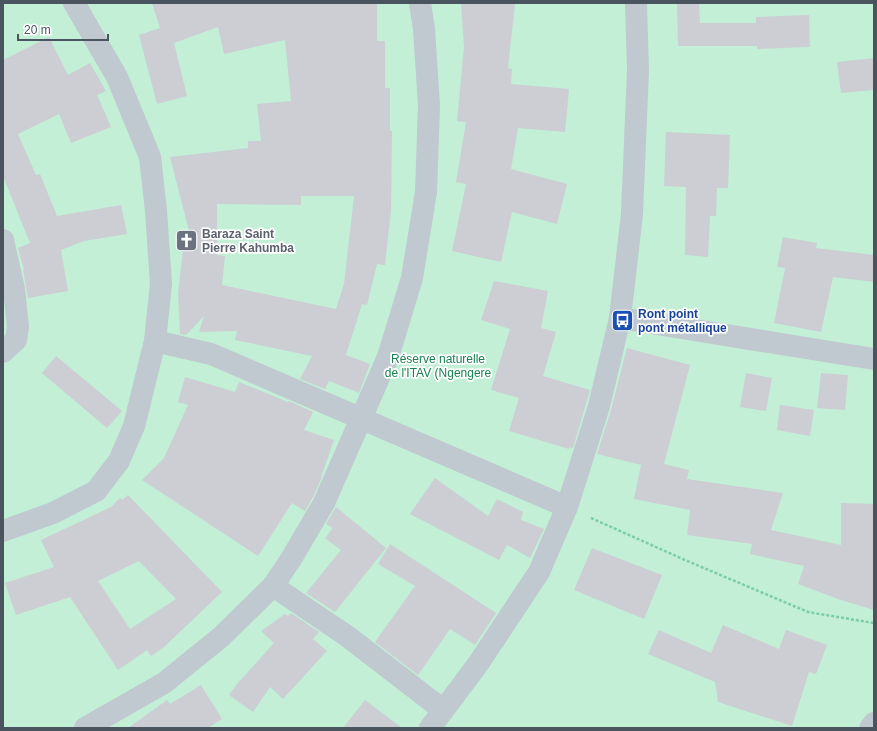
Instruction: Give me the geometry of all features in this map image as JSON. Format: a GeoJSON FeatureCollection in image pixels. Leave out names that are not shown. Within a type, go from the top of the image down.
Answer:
{"type":"FeatureCollection","features":[{"type":"Feature","properties":{"kind":"street"},"geometry":{"type":"LineString","coordinates":[[3,531],[53,513],[96,491],[118,461],[134,426],[155,341],[161,284],[156,211],[150,157],[117,77],[74,3]]}},
{"type":"Feature","properties":{"kind":"street"},"geometry":{"type":"LineString","coordinates":[[85,728],[164,683],[221,637],[273,586],[292,558],[324,503],[388,357],[412,278],[426,192],[428,105],[424,29],[420,3]]}},
{"type":"Feature","properties":{"kind":"street"},"geometry":{"type":"LineString","coordinates":[[430,728],[478,664],[539,572],[567,507],[599,406],[620,318],[632,214],[638,70],[636,3]]}},
{"type":"Feature","properties":{"kind":"street"},"geometry":{"type":"LineString","coordinates":[[3,240],[14,289],[18,327],[16,340],[3,352]]}},
{"type":"Feature","properties":{"kind":"street"},"geometry":{"type":"LineString","coordinates":[[620,318],[874,359]]}},
{"type":"Feature","properties":{"kind":"street"},"geometry":{"type":"LineString","coordinates":[[155,341],[211,354],[567,507]]}},
{"type":"Feature","properties":{"kind":"street"},"geometry":{"type":"LineString","coordinates":[[273,586],[347,636],[443,710]]}},
{"type":"Feature","properties":{"kind":"street"},"geometry":{"type":"LineString","coordinates":[[870,728],[874,722]]}},
{"type":"Feature","properties":{"kind":"path"},"geometry":{"type":"LineString","coordinates":[[567,507],[685,560],[808,612],[874,623]]}},
{"type":"Feature","properties":{"kind":"green space","name":"Réserve naturelle de l'ITAV (Ngengere"},"geometry":{"type":"Polygon","coordinates":[[[3,3],[874,3],[874,728],[3,728],[3,3]]]}},
{"type":"Feature","properties":{"kind":"building"},"geometry":{"type":"Polygon","coordinates":[[[152,3],[377,3],[377,41],[385,41],[385,88],[390,88],[390,131],[392,131],[391,211],[385,265],[377,264],[367,305],[362,304],[346,355],[370,364],[359,393],[329,381],[325,389],[300,379],[312,356],[235,340],[237,331],[199,332],[204,316],[186,335],[180,334],[178,293],[185,233],[189,231],[170,157],[248,148],[248,141],[261,141],[257,104],[291,101],[285,40],[224,54],[218,27],[174,43],[187,96],[157,104],[139,35],[160,28],[152,3]],[[301,196],[301,205],[217,204],[217,255],[225,256],[222,285],[336,309],[344,284],[354,196],[301,196]]]}},
{"type":"Feature","properties":{"kind":"building"},"geometry":{"type":"Polygon","coordinates":[[[461,3],[515,3],[508,68],[512,69],[511,84],[569,89],[565,132],[518,128],[511,169],[567,184],[557,224],[512,212],[501,262],[452,251],[466,184],[456,182],[466,122],[457,121],[464,47],[461,3]]]}},
{"type":"Feature","properties":{"kind":"building"},"geometry":{"type":"Polygon","coordinates":[[[677,3],[699,3],[700,23],[756,23],[756,17],[809,15],[810,47],[757,49],[757,46],[678,46],[677,3]]]}},
{"type":"Feature","properties":{"kind":"building"},"geometry":{"type":"Polygon","coordinates":[[[49,37],[68,75],[90,63],[106,91],[97,95],[111,127],[71,143],[59,114],[18,134],[36,175],[40,174],[57,216],[121,205],[127,234],[84,241],[61,250],[68,291],[28,298],[24,270],[18,248],[30,243],[3,176],[3,60],[49,37]]]}},
{"type":"Feature","properties":{"kind":"building"},"geometry":{"type":"Polygon","coordinates":[[[874,58],[874,90],[841,93],[837,62],[874,58]]]}},
{"type":"Feature","properties":{"kind":"building"},"geometry":{"type":"Polygon","coordinates":[[[666,132],[730,135],[728,188],[717,188],[716,216],[710,216],[708,257],[685,255],[686,187],[664,186],[666,132]]]}},
{"type":"Feature","properties":{"kind":"building"},"geometry":{"type":"Polygon","coordinates":[[[783,237],[817,243],[816,248],[874,255],[874,282],[833,277],[821,332],[774,323],[785,268],[777,267],[783,237]]]}},
{"type":"Feature","properties":{"kind":"building"},"geometry":{"type":"Polygon","coordinates":[[[494,281],[548,291],[541,328],[556,332],[543,376],[590,390],[573,448],[570,447],[569,449],[509,431],[519,398],[491,390],[510,329],[481,320],[494,281]]]}},
{"type":"Feature","properties":{"kind":"building"},"geometry":{"type":"Polygon","coordinates":[[[627,348],[690,365],[664,464],[689,470],[687,479],[783,493],[771,530],[841,545],[841,503],[874,504],[874,610],[838,599],[798,584],[804,566],[750,554],[752,544],[687,535],[690,510],[634,499],[641,465],[597,454],[611,410],[627,348]]]}},
{"type":"Feature","properties":{"kind":"building"},"geometry":{"type":"Polygon","coordinates":[[[56,356],[122,411],[107,428],[42,373],[56,356]]]}},
{"type":"Feature","properties":{"kind":"building"},"geometry":{"type":"Polygon","coordinates":[[[746,373],[772,378],[766,411],[740,407],[746,373]]]}},
{"type":"Feature","properties":{"kind":"building"},"geometry":{"type":"Polygon","coordinates":[[[821,373],[848,375],[845,410],[817,408],[821,373]]]}},
{"type":"Feature","properties":{"kind":"building"},"geometry":{"type":"Polygon","coordinates":[[[185,377],[235,392],[239,382],[288,402],[289,401],[313,412],[304,430],[334,440],[322,477],[305,511],[292,503],[258,556],[142,480],[164,458],[188,405],[178,402],[185,377]]]}},
{"type":"Feature","properties":{"kind":"building"},"geometry":{"type":"Polygon","coordinates":[[[780,405],[814,410],[810,436],[777,430],[780,405]]]}},
{"type":"Feature","properties":{"kind":"building"},"geometry":{"type":"Polygon","coordinates":[[[435,478],[488,516],[497,499],[523,512],[521,520],[544,529],[530,558],[507,545],[499,560],[410,514],[435,478]]]}},
{"type":"Feature","properties":{"kind":"building"},"geometry":{"type":"Polygon","coordinates":[[[128,495],[222,592],[164,647],[151,656],[147,650],[118,670],[70,597],[16,615],[5,583],[54,567],[41,540],[111,507],[120,498],[122,500],[128,495]],[[139,561],[98,581],[130,629],[176,599],[139,561]]]}},
{"type":"Feature","properties":{"kind":"building"},"geometry":{"type":"Polygon","coordinates":[[[336,507],[386,548],[335,612],[306,593],[341,550],[325,538],[333,528],[326,524],[336,507]]]}},
{"type":"Feature","properties":{"kind":"building"},"geometry":{"type":"Polygon","coordinates":[[[390,544],[496,613],[475,645],[450,629],[418,675],[375,642],[415,586],[378,564],[390,544]]]}},
{"type":"Feature","properties":{"kind":"building"},"geometry":{"type":"Polygon","coordinates":[[[592,548],[662,575],[644,619],[574,590],[592,548]]]}},
{"type":"Feature","properties":{"kind":"building"},"geometry":{"type":"Polygon","coordinates":[[[291,613],[319,632],[313,639],[327,651],[283,699],[270,687],[253,712],[229,695],[274,643],[261,631],[285,614],[288,616],[291,613]]]}},
{"type":"Feature","properties":{"kind":"building"},"geometry":{"type":"Polygon","coordinates":[[[723,625],[779,649],[786,630],[827,645],[816,674],[809,672],[792,726],[718,702],[715,682],[648,654],[659,630],[711,653],[723,625]]]}},
{"type":"Feature","properties":{"kind":"building"},"geometry":{"type":"Polygon","coordinates":[[[201,685],[222,719],[208,728],[128,728],[167,700],[170,704],[201,685]]]}},
{"type":"Feature","properties":{"kind":"building"},"geometry":{"type":"Polygon","coordinates":[[[365,700],[402,728],[343,728],[365,700]]]}},
{"type":"Feature","properties":{"kind":"place","name":"Baraza Saint Pierre Kahumba"},"geometry":{"type":"Point","coordinates":[187,241]}},
{"type":"Feature","properties":{"kind":"place","name":"Ront point pont métallique"},"geometry":{"type":"Point","coordinates":[623,321]}}]}
